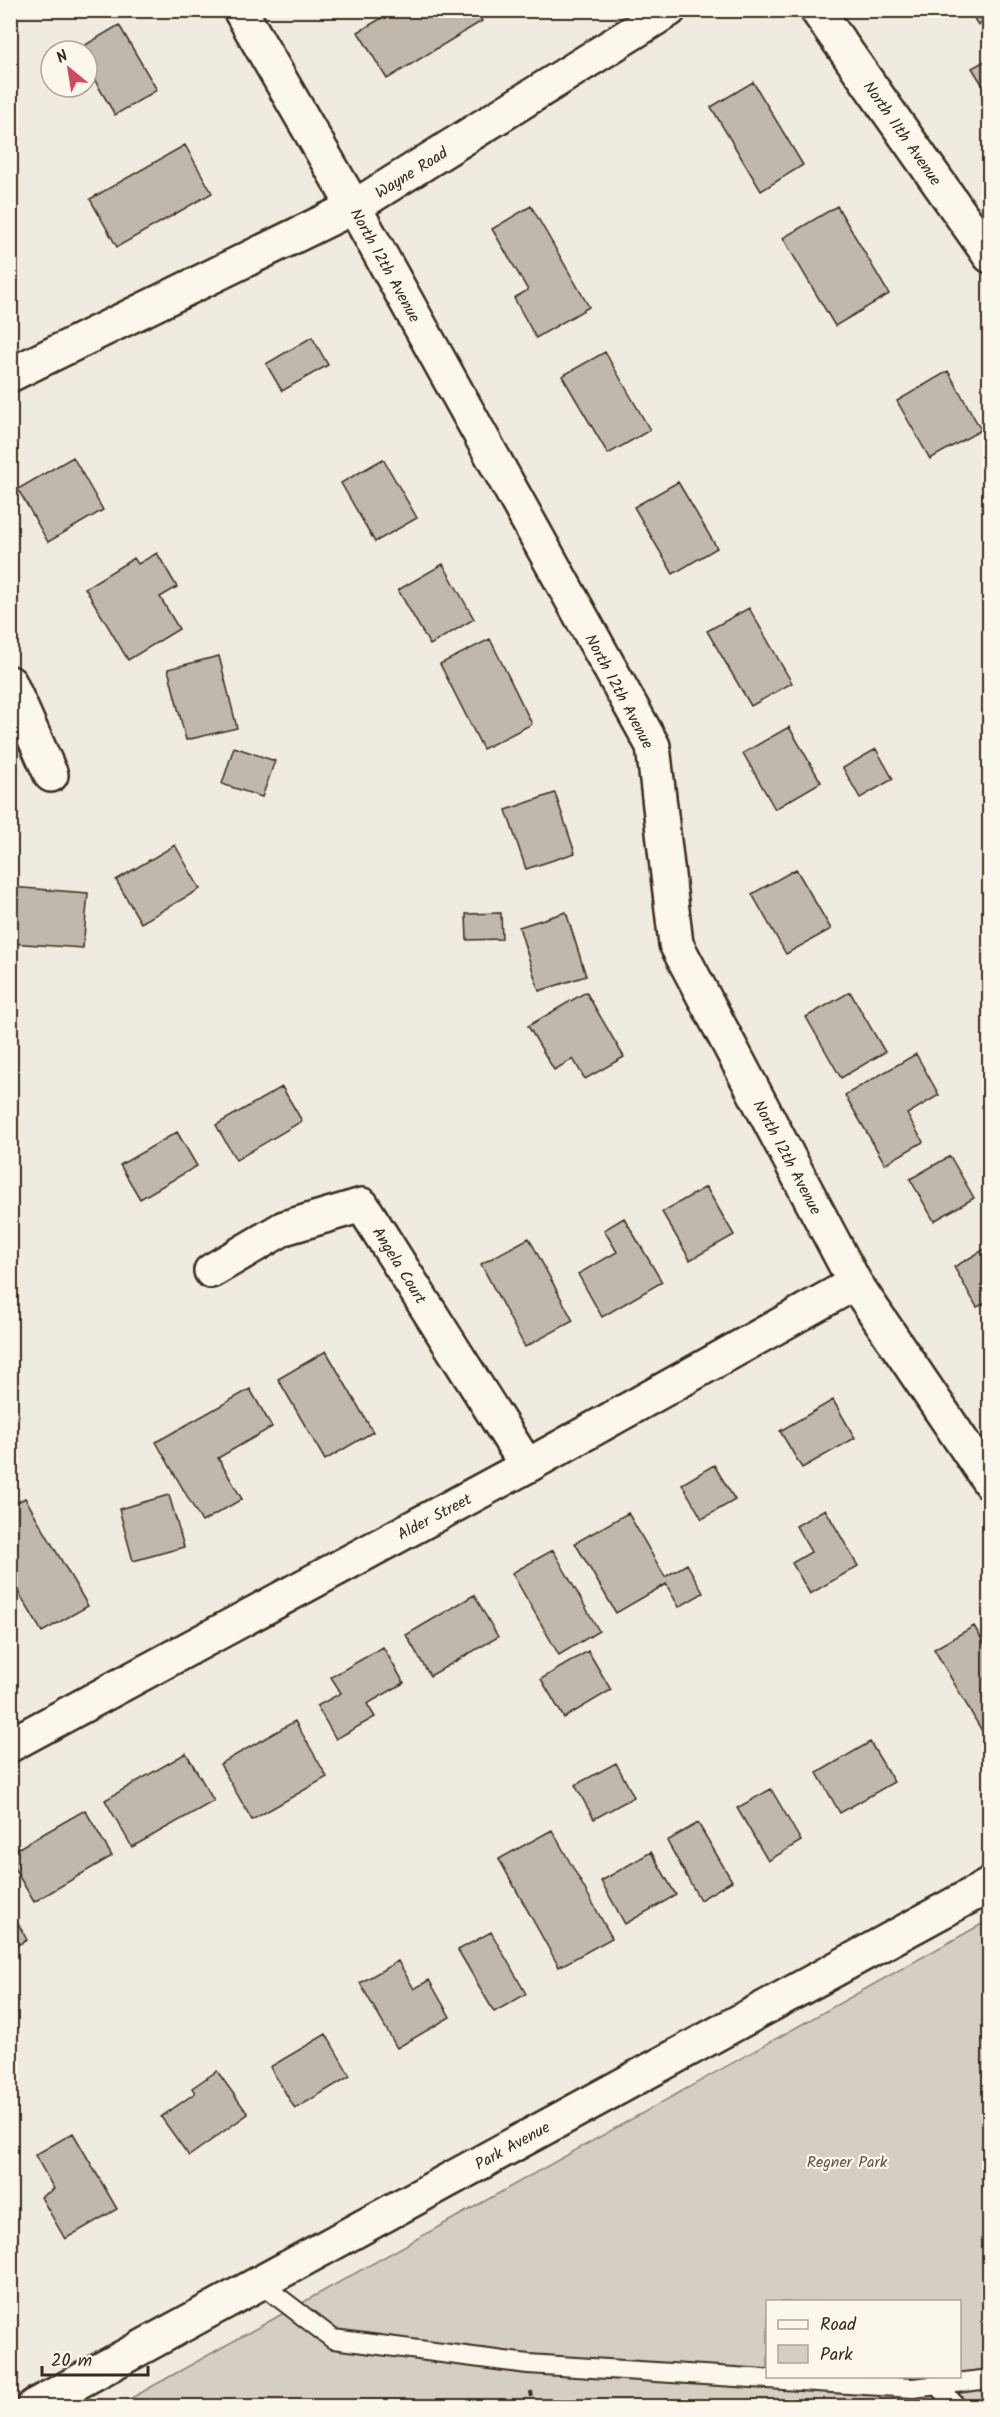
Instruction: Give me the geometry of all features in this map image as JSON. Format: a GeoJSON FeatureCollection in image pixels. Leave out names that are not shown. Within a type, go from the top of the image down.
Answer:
{"type":"FeatureCollection","features":[{"type":"Feature","properties":{"kind":"street","name":"North 12th Avenue"},"geometry":{"type":"LineString","coordinates":[[240,10],[354,207],[653,746],[676,944],[855,1283],[990,1483]]}},
{"type":"Feature","properties":{"kind":"street","name":"Wayne Road"},"geometry":{"type":"LineString","coordinates":[[10,375],[354,207],[669,10]]}},
{"type":"Feature","properties":{"kind":"street","name":"North 11th Avenue"},"geometry":{"type":"LineString","coordinates":[[817,10],[990,256]]}},
{"type":"Feature","properties":{"kind":"street"},"geometry":{"type":"LineString","coordinates":[[10,683],[51,775]]}},
{"type":"Feature","properties":{"kind":"street","name":"Angela Court"},"geometry":{"type":"LineString","coordinates":[[211,1271],[284,1228],[362,1205],[528,1466]]}},
{"type":"Feature","properties":{"kind":"street","name":"Alder Street"},"geometry":{"type":"LineString","coordinates":[[12,1741],[528,1466],[855,1283]]}},
{"type":"Feature","properties":{"kind":"street","name":"Park Avenue"},"geometry":{"type":"LineString","coordinates":[[34,2406],[990,1885]]}},
{"type":"Feature","properties":{"kind":"lane"},"geometry":{"type":"LineString","coordinates":[[260,2283],[333,2339],[528,2364],[913,2388],[990,2379]]}},
{"type":"Feature","properties":{"kind":"lane"},"geometry":{"type":"LineString","coordinates":[[938,2385],[956,2406]]}},
{"type":"Feature","properties":{"kind":"green space","name":"Regner Park"},"geometry":{"type":"Polygon","coordinates":[[[989,1920],[989,2406],[117,2406],[989,1920]]]}},
{"type":"Feature","properties":{"kind":"building"},"geometry":{"type":"Polygon","coordinates":[[[395,10],[475,10],[482,21],[387,79],[358,32],[395,10]]]}},
{"type":"Feature","properties":{"kind":"building"},"geometry":{"type":"Polygon","coordinates":[[[969,10],[990,10],[990,18],[978,25],[969,10]]]}},
{"type":"Feature","properties":{"kind":"building"},"geometry":{"type":"Polygon","coordinates":[[[119,25],[157,90],[115,115],[99,88],[99,39],[95,39],[119,25]]]}},
{"type":"Feature","properties":{"kind":"building"},"geometry":{"type":"Polygon","coordinates":[[[990,58],[990,97],[972,68],[990,58]]]}},
{"type":"Feature","properties":{"kind":"building"},"geometry":{"type":"Polygon","coordinates":[[[753,82],[803,165],[761,191],[711,107],[753,82]]]}},
{"type":"Feature","properties":{"kind":"building"},"geometry":{"type":"Polygon","coordinates":[[[185,145],[212,193],[117,247],[90,199],[185,145]]]}},
{"type":"Feature","properties":{"kind":"building"},"geometry":{"type":"Polygon","coordinates":[[[531,206],[589,307],[536,338],[514,298],[528,290],[492,229],[531,206]]]}},
{"type":"Feature","properties":{"kind":"building"},"geometry":{"type":"Polygon","coordinates":[[[837,206],[889,294],[835,326],[783,238],[837,206]]]}},
{"type":"Feature","properties":{"kind":"building"},"geometry":{"type":"Polygon","coordinates":[[[312,337],[328,365],[282,391],[266,364],[312,337]]]}},
{"type":"Feature","properties":{"kind":"building"},"geometry":{"type":"Polygon","coordinates":[[[605,352],[650,430],[608,454],[562,376],[605,352]]]}},
{"type":"Feature","properties":{"kind":"building"},"geometry":{"type":"Polygon","coordinates":[[[948,371],[981,430],[930,459],[897,401],[948,371]]]}},
{"type":"Feature","properties":{"kind":"building"},"geometry":{"type":"Polygon","coordinates":[[[73,457],[103,510],[48,542],[18,489],[73,457]]]}},
{"type":"Feature","properties":{"kind":"building"},"geometry":{"type":"Polygon","coordinates":[[[383,459],[417,518],[375,542],[341,483],[383,459]]]}},
{"type":"Feature","properties":{"kind":"building"},"geometry":{"type":"Polygon","coordinates":[[[678,482],[717,548],[673,574],[634,507],[678,482]]]}},
{"type":"Feature","properties":{"kind":"building"},"geometry":{"type":"Polygon","coordinates":[[[157,553],[177,587],[160,597],[179,629],[128,660],[85,588],[134,558],[138,564],[157,553]]]}},
{"type":"Feature","properties":{"kind":"building"},"geometry":{"type":"Polygon","coordinates":[[[443,564],[474,619],[430,645],[398,590],[443,564]]]}},
{"type":"Feature","properties":{"kind":"building"},"geometry":{"type":"Polygon","coordinates":[[[749,608],[792,683],[751,706],[707,631],[749,608]]]}},
{"type":"Feature","properties":{"kind":"building"},"geometry":{"type":"Polygon","coordinates":[[[490,639],[532,724],[483,749],[440,664],[490,639]]]}},
{"type":"Feature","properties":{"kind":"building"},"geometry":{"type":"Polygon","coordinates":[[[219,656],[237,728],[186,740],[168,669],[219,656]]]}},
{"type":"Feature","properties":{"kind":"building"},"geometry":{"type":"Polygon","coordinates":[[[789,727],[821,782],[775,809],[743,753],[789,727]]]}},
{"type":"Feature","properties":{"kind":"building"},"geometry":{"type":"Polygon","coordinates":[[[234,747],[275,761],[262,797],[222,784],[234,747]]]}},
{"type":"Feature","properties":{"kind":"building"},"geometry":{"type":"Polygon","coordinates":[[[876,749],[893,779],[860,798],[843,768],[876,749]]]}},
{"type":"Feature","properties":{"kind":"building"},"geometry":{"type":"Polygon","coordinates":[[[555,793],[575,853],[526,869],[506,810],[555,793]]]}},
{"type":"Feature","properties":{"kind":"building"},"geometry":{"type":"Polygon","coordinates":[[[175,845],[200,889],[141,923],[116,880],[175,845]]]}},
{"type":"Feature","properties":{"kind":"building"},"geometry":{"type":"Polygon","coordinates":[[[796,869],[831,929],[786,954],[752,894],[796,869]]]}},
{"type":"Feature","properties":{"kind":"building"},"geometry":{"type":"Polygon","coordinates":[[[10,887],[88,893],[83,948],[10,943],[10,887]]]}},
{"type":"Feature","properties":{"kind":"building"},"geometry":{"type":"Polygon","coordinates":[[[566,912],[586,976],[539,991],[519,927],[566,912]]]}},
{"type":"Feature","properties":{"kind":"building"},"geometry":{"type":"Polygon","coordinates":[[[501,913],[502,939],[467,940],[466,914],[501,913]]]}},
{"type":"Feature","properties":{"kind":"building"},"geometry":{"type":"Polygon","coordinates":[[[586,992],[624,1057],[585,1079],[573,1059],[554,1070],[528,1026],[586,992]]]}},
{"type":"Feature","properties":{"kind":"building"},"geometry":{"type":"Polygon","coordinates":[[[850,992],[885,1052],[841,1078],[806,1017],[850,992]]]}},
{"type":"Feature","properties":{"kind":"building"},"geometry":{"type":"Polygon","coordinates":[[[916,1054],[939,1095],[907,1114],[923,1142],[885,1164],[845,1095],[916,1054]]]}},
{"type":"Feature","properties":{"kind":"building"},"geometry":{"type":"Polygon","coordinates":[[[282,1087],[302,1121],[236,1160],[216,1125],[282,1087]]]}},
{"type":"Feature","properties":{"kind":"building"},"geometry":{"type":"Polygon","coordinates":[[[177,1132],[197,1166],[140,1199],[120,1165],[177,1132]]]}},
{"type":"Feature","properties":{"kind":"building"},"geometry":{"type":"Polygon","coordinates":[[[950,1156],[974,1198],[934,1221],[910,1179],[950,1156]]]}},
{"type":"Feature","properties":{"kind":"building"},"geometry":{"type":"Polygon","coordinates":[[[706,1187],[734,1235],[690,1260],[662,1212],[706,1187]]]}},
{"type":"Feature","properties":{"kind":"building"},"geometry":{"type":"Polygon","coordinates":[[[624,1218],[662,1282],[602,1317],[578,1274],[617,1252],[604,1230],[624,1218]]]}},
{"type":"Feature","properties":{"kind":"building"},"geometry":{"type":"Polygon","coordinates":[[[529,1238],[573,1321],[525,1347],[481,1264],[529,1238]]]}},
{"type":"Feature","properties":{"kind":"building"},"geometry":{"type":"Polygon","coordinates":[[[990,1246],[990,1301],[977,1307],[954,1267],[990,1246]]]}},
{"type":"Feature","properties":{"kind":"building"},"geometry":{"type":"Polygon","coordinates":[[[326,1351],[373,1432],[325,1460],[278,1379],[326,1351]]]}},
{"type":"Feature","properties":{"kind":"building"},"geometry":{"type":"Polygon","coordinates":[[[250,1389],[272,1427],[218,1458],[242,1499],[202,1522],[156,1442],[250,1389]]]}},
{"type":"Feature","properties":{"kind":"building"},"geometry":{"type":"Polygon","coordinates":[[[833,1400],[855,1438],[802,1468],[780,1431],[833,1400]]]}},
{"type":"Feature","properties":{"kind":"building"},"geometry":{"type":"Polygon","coordinates":[[[714,1465],[735,1500],[702,1519],[682,1484],[714,1465]]]}},
{"type":"Feature","properties":{"kind":"building"},"geometry":{"type":"Polygon","coordinates":[[[169,1495],[184,1547],[133,1561],[119,1509],[169,1495]]]}},
{"type":"Feature","properties":{"kind":"building"},"geometry":{"type":"Polygon","coordinates":[[[25,1498],[88,1606],[42,1632],[10,1578],[10,1506],[25,1498]]]}},
{"type":"Feature","properties":{"kind":"building"},"geometry":{"type":"Polygon","coordinates":[[[825,1509],[858,1566],[810,1594],[792,1563],[811,1552],[796,1526],[825,1509]]]}},
{"type":"Feature","properties":{"kind":"building"},"geometry":{"type":"Polygon","coordinates":[[[628,1513],[665,1577],[687,1564],[703,1593],[679,1607],[666,1584],[616,1613],[575,1543],[628,1513]]]}},
{"type":"Feature","properties":{"kind":"building"},"geometry":{"type":"Polygon","coordinates":[[[553,1550],[599,1631],[559,1655],[512,1573],[553,1550]]]}},
{"type":"Feature","properties":{"kind":"building"},"geometry":{"type":"Polygon","coordinates":[[[474,1595],[498,1637],[430,1676],[406,1635],[474,1595]]]}},
{"type":"Feature","properties":{"kind":"building"},"geometry":{"type":"Polygon","coordinates":[[[974,1626],[990,1653],[990,1735],[986,1738],[934,1649],[974,1626]]]}},
{"type":"Feature","properties":{"kind":"building"},"geometry":{"type":"Polygon","coordinates":[[[383,1647],[404,1683],[367,1704],[375,1717],[336,1739],[317,1706],[341,1693],[331,1677],[383,1647]]]}},
{"type":"Feature","properties":{"kind":"building"},"geometry":{"type":"Polygon","coordinates":[[[588,1651],[611,1690],[564,1718],[541,1679],[588,1651]]]}},
{"type":"Feature","properties":{"kind":"building"},"geometry":{"type":"Polygon","coordinates":[[[295,1721],[327,1777],[252,1820],[220,1764],[295,1721]]]}},
{"type":"Feature","properties":{"kind":"building"},"geometry":{"type":"Polygon","coordinates":[[[870,1742],[894,1782],[840,1813],[817,1773],[870,1742]]]}},
{"type":"Feature","properties":{"kind":"building"},"geometry":{"type":"Polygon","coordinates":[[[186,1753],[214,1801],[132,1847],[105,1800],[186,1753]]]}},
{"type":"Feature","properties":{"kind":"building"},"geometry":{"type":"Polygon","coordinates":[[[616,1763],[634,1797],[594,1819],[575,1785],[616,1763]]]}},
{"type":"Feature","properties":{"kind":"building"},"geometry":{"type":"Polygon","coordinates":[[[771,1789],[801,1841],[768,1861],[737,1808],[771,1789]]]}},
{"type":"Feature","properties":{"kind":"building"},"geometry":{"type":"Polygon","coordinates":[[[85,1810],[112,1856],[34,1902],[10,1861],[10,1853],[85,1810]]]}},
{"type":"Feature","properties":{"kind":"building"},"geometry":{"type":"Polygon","coordinates":[[[698,1823],[732,1881],[700,1900],[667,1841],[698,1823]]]}},
{"type":"Feature","properties":{"kind":"building"},"geometry":{"type":"Polygon","coordinates":[[[552,1830],[612,1938],[559,1967],[499,1859],[552,1830]]]}},
{"type":"Feature","properties":{"kind":"building"},"geometry":{"type":"Polygon","coordinates":[[[651,1852],[676,1895],[625,1924],[601,1881],[651,1852]]]}},
{"type":"Feature","properties":{"kind":"building"},"geometry":{"type":"Polygon","coordinates":[[[10,1909],[27,1940],[10,1949],[10,1909]]]}},
{"type":"Feature","properties":{"kind":"building"},"geometry":{"type":"Polygon","coordinates":[[[491,1932],[526,1994],[494,2012],[458,1950],[491,1932]]]}},
{"type":"Feature","properties":{"kind":"building"},"geometry":{"type":"Polygon","coordinates":[[[398,1961],[414,1989],[429,1980],[450,2017],[397,2048],[360,1983],[398,1961]]]}},
{"type":"Feature","properties":{"kind":"building"},"geometry":{"type":"Polygon","coordinates":[[[326,2034],[350,2076],[295,2109],[270,2067],[326,2034]]]}},
{"type":"Feature","properties":{"kind":"building"},"geometry":{"type":"Polygon","coordinates":[[[217,2071],[248,2114],[189,2156],[161,2117],[195,2093],[192,2088],[217,2071]]]}},
{"type":"Feature","properties":{"kind":"building"},"geometry":{"type":"Polygon","coordinates":[[[73,2133],[117,2209],[65,2239],[41,2197],[54,2189],[35,2155],[73,2133]]]}},
{"type":"Feature","properties":{"kind":"building"},"geometry":{"type":"Polygon","coordinates":[[[10,2228],[18,2241],[10,2245],[10,2228]]]}}]}
